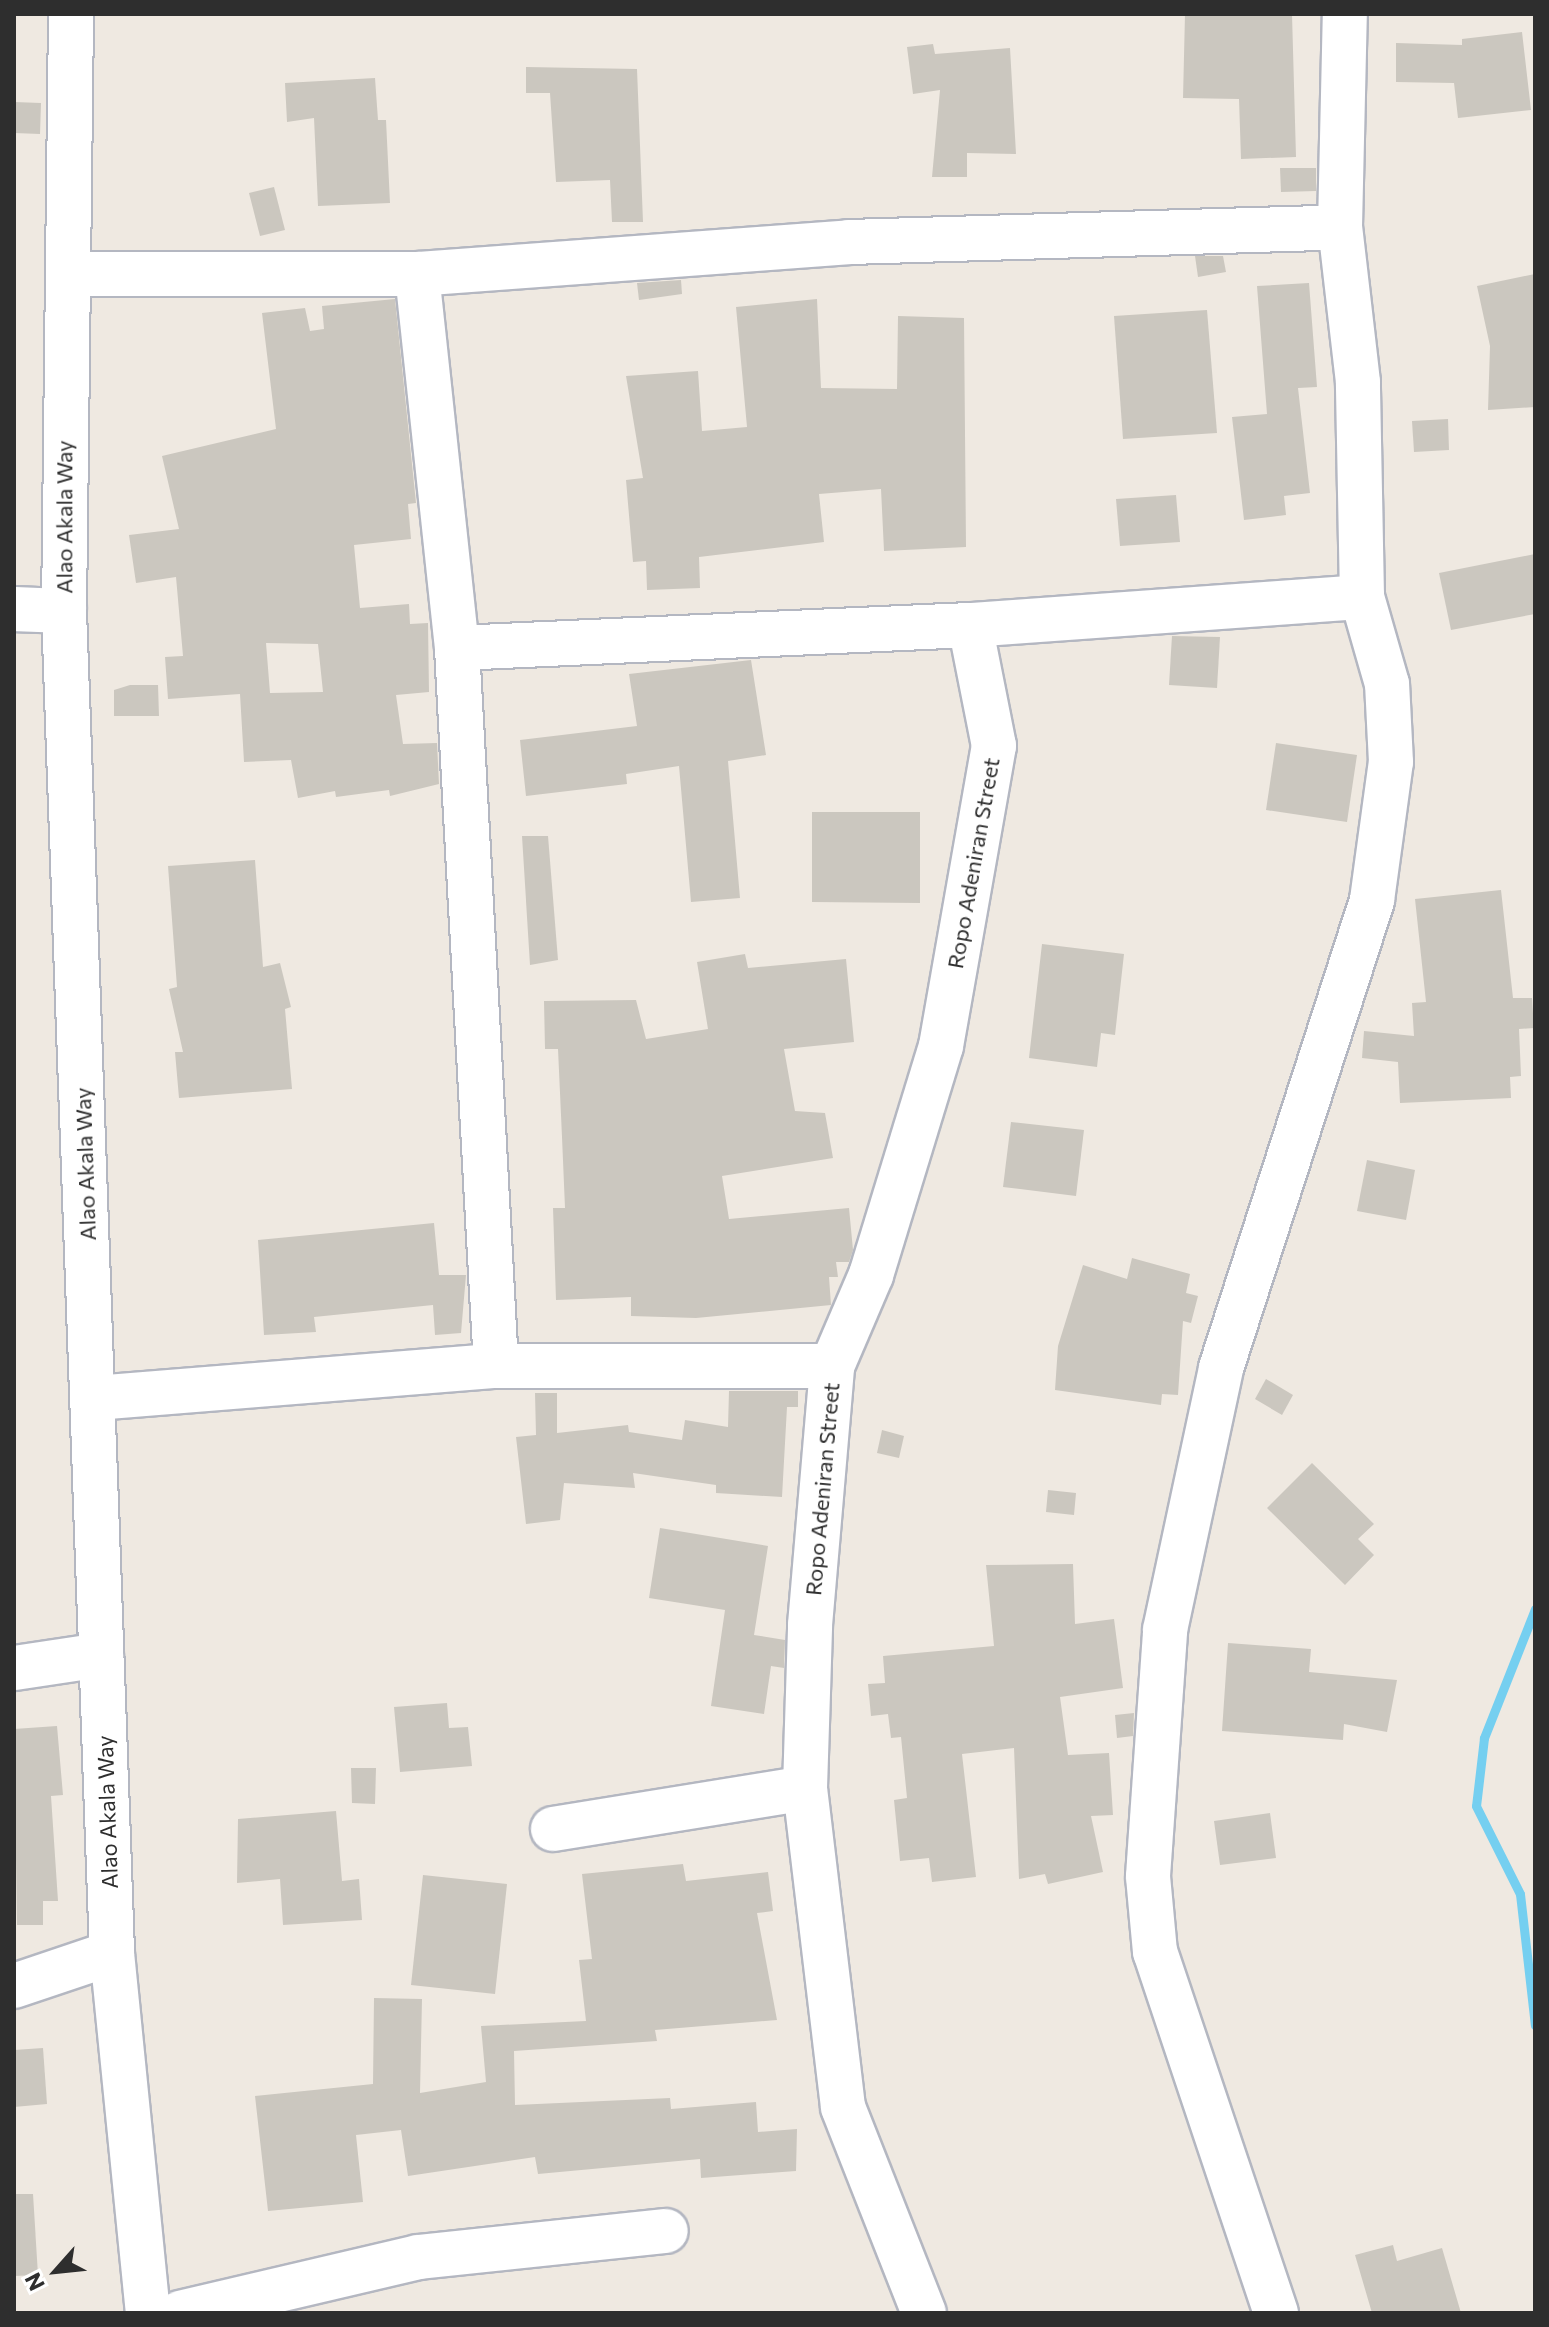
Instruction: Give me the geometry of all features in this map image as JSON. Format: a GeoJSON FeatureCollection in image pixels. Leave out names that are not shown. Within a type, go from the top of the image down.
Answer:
{"type":"FeatureCollection","features":[{"type":"Feature","properties":{"kind":"street","name":"Alao Akala Way"},"geometry":{"type":"LineString","coordinates":[[71,14],[64,611],[95,1398],[112,1953],[148,2313]]}},
{"type":"Feature","properties":{"kind":"street"},"geometry":{"type":"LineString","coordinates":[[1276,2313],[1155,1952],[1151,1794],[1165,1630],[1221,1368],[1372,900],[1391,762],[1387,684],[1362,597],[1358,382],[1340,227],[1345,14]]}},
{"type":"Feature","properties":{"kind":"street"},"geometry":{"type":"LineString","coordinates":[[68,274],[417,274],[849,242],[1340,227]]}},
{"type":"Feature","properties":{"kind":"street"},"geometry":{"type":"LineString","coordinates":[[417,274],[457,648],[496,1366]]}},
{"type":"Feature","properties":{"kind":"street"},"geometry":{"type":"LineString","coordinates":[[457,648],[970,625],[1362,597]]}},
{"type":"Feature","properties":{"kind":"street"},"geometry":{"type":"LineString","coordinates":[[14,609],[64,611]]}},
{"type":"Feature","properties":{"kind":"street","name":"Ropo Adeniran Street"},"geometry":{"type":"LineString","coordinates":[[924,2313],[843,2107],[805,1788],[810,1625],[832,1366],[871,1275],[941,1046],[994,746],[970,625]]}},
{"type":"Feature","properties":{"kind":"street"},"geometry":{"type":"LineString","coordinates":[[95,1398],[496,1366],[832,1366]]}},
{"type":"Feature","properties":{"kind":"street"},"geometry":{"type":"LineString","coordinates":[[14,1668],[101,1655]]}},
{"type":"Feature","properties":{"kind":"street"},"geometry":{"type":"LineString","coordinates":[[553,1829],[805,1788]]}},
{"type":"Feature","properties":{"kind":"street"},"geometry":{"type":"LineString","coordinates":[[14,1986],[112,1953]]}},
{"type":"Feature","properties":{"kind":"street"},"geometry":{"type":"LineString","coordinates":[[180,2313],[418,2257],[666,2231]]}},
{"type":"Feature","properties":{"kind":"building"},"geometry":{"type":"Polygon","coordinates":[[[1185,14],[1292,14],[1296,157],[1241,159],[1239,99],[1183,98],[1185,14]]]}},
{"type":"Feature","properties":{"kind":"building"},"geometry":{"type":"Polygon","coordinates":[[[1522,32],[1531,110],[1458,118],[1454,83],[1396,82],[1396,43],[1462,45],[1462,39],[1522,32]]]}},
{"type":"Feature","properties":{"kind":"building"},"geometry":{"type":"Polygon","coordinates":[[[933,44],[935,54],[1010,48],[1016,154],[967,153],[967,177],[932,177],[940,90],[913,94],[907,47],[933,44]]]}},
{"type":"Feature","properties":{"kind":"building"},"geometry":{"type":"Polygon","coordinates":[[[526,67],[637,69],[643,222],[612,222],[610,180],[556,182],[550,93],[526,93],[526,67]]]}},
{"type":"Feature","properties":{"kind":"building"},"geometry":{"type":"Polygon","coordinates":[[[375,78],[378,120],[386,120],[390,203],[318,206],[314,118],[287,122],[285,83],[375,78]]]}},
{"type":"Feature","properties":{"kind":"building"},"geometry":{"type":"Polygon","coordinates":[[[14,102],[41,103],[40,134],[14,133],[14,102]]]}},
{"type":"Feature","properties":{"kind":"building"},"geometry":{"type":"Polygon","coordinates":[[[1280,168],[1316,168],[1316,191],[1281,192],[1280,168]]]}},
{"type":"Feature","properties":{"kind":"building"},"geometry":{"type":"Polygon","coordinates":[[[274,187],[285,230],[260,236],[249,193],[274,187]]]}},
{"type":"Feature","properties":{"kind":"building"},"geometry":{"type":"Polygon","coordinates":[[[1195,256],[1223,256],[1226,272],[1198,277],[1195,256]]]}},
{"type":"Feature","properties":{"kind":"building"},"geometry":{"type":"Polygon","coordinates":[[[1535,274],[1535,407],[1488,410],[1490,346],[1477,286],[1535,274]]]}},
{"type":"Feature","properties":{"kind":"building"},"geometry":{"type":"Polygon","coordinates":[[[681,280],[682,294],[639,300],[637,283],[681,280]]]}},
{"type":"Feature","properties":{"kind":"building"},"geometry":{"type":"Polygon","coordinates":[[[1309,283],[1317,387],[1298,388],[1310,493],[1284,496],[1286,515],[1244,520],[1232,417],[1267,414],[1257,286],[1309,283]]]}},
{"type":"Feature","properties":{"kind":"building"},"geometry":{"type":"Polygon","coordinates":[[[395,299],[416,503],[408,504],[411,539],[354,545],[360,608],[409,604],[410,624],[428,623],[429,692],[396,695],[403,744],[437,743],[439,784],[390,796],[389,790],[336,797],[335,791],[298,798],[291,760],[244,762],[240,694],[168,699],[165,657],[183,656],[176,577],[136,583],[129,535],[179,529],[162,456],[276,429],[262,313],[305,308],[310,331],[324,329],[322,306],[395,299]],[[266,643],[270,693],[323,692],[318,644],[266,643]]]}},
{"type":"Feature","properties":{"kind":"building"},"geometry":{"type":"Polygon","coordinates":[[[817,299],[821,388],[897,389],[898,316],[964,318],[966,547],[884,551],[881,489],[819,494],[824,542],[699,557],[700,588],[647,590],[646,561],[633,562],[626,480],[643,478],[626,376],[698,371],[702,431],[747,427],[736,307],[817,299]]]}},
{"type":"Feature","properties":{"kind":"building"},"geometry":{"type":"Polygon","coordinates":[[[1207,310],[1217,433],[1123,439],[1114,316],[1207,310]]]}},
{"type":"Feature","properties":{"kind":"building"},"geometry":{"type":"Polygon","coordinates":[[[1448,419],[1449,450],[1414,452],[1412,421],[1448,419]]]}},
{"type":"Feature","properties":{"kind":"building"},"geometry":{"type":"Polygon","coordinates":[[[1176,495],[1180,542],[1120,546],[1116,499],[1176,495]]]}},
{"type":"Feature","properties":{"kind":"building"},"geometry":{"type":"Polygon","coordinates":[[[1535,554],[1535,614],[1451,630],[1439,573],[1535,554]]]}},
{"type":"Feature","properties":{"kind":"building"},"geometry":{"type":"Polygon","coordinates":[[[1172,636],[1220,637],[1217,688],[1169,685],[1172,636]]]}},
{"type":"Feature","properties":{"kind":"building"},"geometry":{"type":"Polygon","coordinates":[[[751,660],[766,755],[728,761],[740,898],[691,902],[679,766],[626,774],[627,784],[526,796],[520,740],[637,726],[629,674],[751,660]]]}},
{"type":"Feature","properties":{"kind":"building"},"geometry":{"type":"Polygon","coordinates":[[[130,685],[158,685],[159,716],[114,716],[114,690],[130,685]]]}},
{"type":"Feature","properties":{"kind":"building"},"geometry":{"type":"Polygon","coordinates":[[[1276,743],[1357,755],[1347,822],[1266,810],[1276,743]]]}},
{"type":"Feature","properties":{"kind":"building"},"geometry":{"type":"Polygon","coordinates":[[[812,812],[920,812],[920,903],[812,902],[812,812]]]}},
{"type":"Feature","properties":{"kind":"building"},"geometry":{"type":"Polygon","coordinates":[[[522,836],[548,836],[558,960],[530,965],[522,836]]]}},
{"type":"Feature","properties":{"kind":"building"},"geometry":{"type":"Polygon","coordinates":[[[255,860],[263,967],[280,963],[291,1007],[285,1009],[292,1089],[179,1098],[175,1052],[183,1052],[169,989],[177,987],[168,866],[255,860]]]}},
{"type":"Feature","properties":{"kind":"building"},"geometry":{"type":"Polygon","coordinates":[[[1501,890],[1513,998],[1532,998],[1534,1028],[1519,1029],[1521,1076],[1510,1077],[1511,1098],[1400,1103],[1398,1062],[1362,1058],[1364,1031],[1414,1036],[1412,1003],[1426,1002],[1415,899],[1501,890]]]}},
{"type":"Feature","properties":{"kind":"building"},"geometry":{"type":"Polygon","coordinates":[[[1042,944],[1124,954],[1115,1035],[1101,1033],[1097,1067],[1029,1058],[1042,944]]]}},
{"type":"Feature","properties":{"kind":"building"},"geometry":{"type":"Polygon","coordinates":[[[745,954],[748,968],[846,959],[854,1042],[784,1049],[795,1111],[825,1113],[833,1158],[722,1176],[729,1219],[849,1208],[853,1250],[849,1262],[836,1262],[838,1277],[829,1277],[831,1305],[696,1318],[631,1316],[631,1297],[556,1300],[553,1208],[565,1208],[558,1049],[545,1049],[544,1001],[636,1000],[646,1039],[708,1029],[697,962],[745,954]]]}},
{"type":"Feature","properties":{"kind":"building"},"geometry":{"type":"Polygon","coordinates":[[[1011,1122],[1084,1130],[1076,1196],[1003,1187],[1011,1122]]]}},
{"type":"Feature","properties":{"kind":"building"},"geometry":{"type":"Polygon","coordinates":[[[1367,1160],[1415,1170],[1406,1220],[1357,1211],[1367,1160]]]}},
{"type":"Feature","properties":{"kind":"building"},"geometry":{"type":"Polygon","coordinates":[[[434,1223],[439,1275],[466,1275],[461,1333],[435,1335],[433,1305],[314,1317],[316,1332],[264,1335],[258,1240],[434,1223]]]}},
{"type":"Feature","properties":{"kind":"building"},"geometry":{"type":"Polygon","coordinates":[[[1132,1258],[1190,1274],[1186,1293],[1198,1296],[1191,1323],[1183,1321],[1178,1395],[1162,1394],[1161,1405],[1055,1390],[1058,1346],[1083,1265],[1127,1279],[1132,1258]]]}},
{"type":"Feature","properties":{"kind":"building"},"geometry":{"type":"Polygon","coordinates":[[[1266,1379],[1293,1395],[1282,1415],[1255,1399],[1266,1379]]]}},
{"type":"Feature","properties":{"kind":"building"},"geometry":{"type":"Polygon","coordinates":[[[729,1391],[798,1391],[798,1407],[787,1407],[782,1497],[716,1493],[716,1485],[633,1473],[635,1488],[564,1483],[560,1520],[526,1524],[516,1437],[536,1435],[535,1393],[557,1393],[557,1433],[628,1425],[629,1432],[682,1440],[685,1420],[728,1427],[729,1391]]]}},
{"type":"Feature","properties":{"kind":"building"},"geometry":{"type":"Polygon","coordinates":[[[882,1430],[904,1436],[899,1458],[877,1453],[882,1430]]]}},
{"type":"Feature","properties":{"kind":"building"},"geometry":{"type":"Polygon","coordinates":[[[1312,1463],[1374,1524],[1358,1539],[1374,1555],[1345,1585],[1267,1508],[1312,1463]]]}},
{"type":"Feature","properties":{"kind":"building"},"geometry":{"type":"Polygon","coordinates":[[[1048,1490],[1076,1493],[1074,1515],[1046,1512],[1048,1490]]]}},
{"type":"Feature","properties":{"kind":"building"},"geometry":{"type":"Polygon","coordinates":[[[660,1528],[768,1546],[754,1635],[785,1640],[784,1668],[771,1666],[764,1714],[711,1706],[725,1610],[649,1598],[660,1528]]]}},
{"type":"Feature","properties":{"kind":"building"},"geometry":{"type":"Polygon","coordinates":[[[1073,1564],[1075,1624],[1114,1619],[1123,1688],[1060,1697],[1068,1755],[1109,1753],[1113,1815],[1091,1816],[1103,1872],[1048,1884],[1045,1874],[1019,1879],[1014,1748],[962,1754],[976,1877],[932,1882],[929,1858],[900,1861],[894,1800],[907,1798],[901,1737],[891,1738],[888,1714],[871,1716],[868,1684],[885,1683],[883,1656],[994,1646],[986,1565],[1073,1564]]]}},
{"type":"Feature","properties":{"kind":"building"},"geometry":{"type":"Polygon","coordinates":[[[1228,1643],[1311,1649],[1309,1672],[1397,1680],[1387,1732],[1344,1724],[1343,1740],[1222,1731],[1228,1643]]]}},
{"type":"Feature","properties":{"kind":"building"},"geometry":{"type":"Polygon","coordinates":[[[447,1703],[449,1728],[468,1727],[472,1766],[400,1772],[394,1707],[447,1703]]]}},
{"type":"Feature","properties":{"kind":"building"},"geometry":{"type":"Polygon","coordinates":[[[1134,1713],[1133,1736],[1117,1738],[1115,1715],[1134,1713]]]}},
{"type":"Feature","properties":{"kind":"building"},"geometry":{"type":"Polygon","coordinates":[[[57,1726],[63,1795],[51,1796],[58,1901],[43,1901],[43,1925],[17,1925],[14,1729],[57,1726]]]}},
{"type":"Feature","properties":{"kind":"building"},"geometry":{"type":"Polygon","coordinates":[[[351,1768],[376,1768],[375,1804],[352,1803],[351,1768]]]}},
{"type":"Feature","properties":{"kind":"building"},"geometry":{"type":"Polygon","coordinates":[[[336,1811],[342,1881],[359,1879],[362,1920],[283,1925],[280,1879],[237,1883],[238,1819],[336,1811]]]}},
{"type":"Feature","properties":{"kind":"building"},"geometry":{"type":"Polygon","coordinates":[[[1270,1813],[1276,1858],[1220,1865],[1214,1821],[1270,1813]]]}},
{"type":"Feature","properties":{"kind":"building"},"geometry":{"type":"Polygon","coordinates":[[[683,1864],[686,1881],[768,1872],[773,1911],[757,1913],[777,2020],[655,2030],[657,2041],[514,2051],[515,2105],[670,2098],[671,2109],[756,2102],[758,2132],[797,2129],[796,2171],[701,2178],[700,2159],[538,2174],[535,2157],[408,2176],[401,2130],[356,2135],[363,2202],[268,2211],[255,2096],[373,2084],[374,1998],[422,1999],[420,2093],[486,2082],[481,2026],[586,2021],[579,1960],[592,1959],[582,1874],[683,1864]]]}},
{"type":"Feature","properties":{"kind":"building"},"geometry":{"type":"Polygon","coordinates":[[[423,1875],[507,1884],[495,1994],[411,1985],[423,1875]]]}},
{"type":"Feature","properties":{"kind":"building"},"geometry":{"type":"Polygon","coordinates":[[[43,2048],[47,2104],[14,2107],[14,2050],[43,2048]]]}},
{"type":"Feature","properties":{"kind":"building"},"geometry":{"type":"Polygon","coordinates":[[[14,2194],[33,2194],[38,2275],[14,2276],[14,2194]]]}},
{"type":"Feature","properties":{"kind":"building"},"geometry":{"type":"Polygon","coordinates":[[[1393,2245],[1397,2261],[1442,2248],[1461,2313],[1372,2313],[1355,2255],[1393,2245]]]}},
{"type":"Feature","properties":{"kind":"waterway"},"geometry":{"type":"LineString","coordinates":[[1535,1609],[1484,1738],[1476,1806],[1520,1894],[1535,2025]]}}]}
